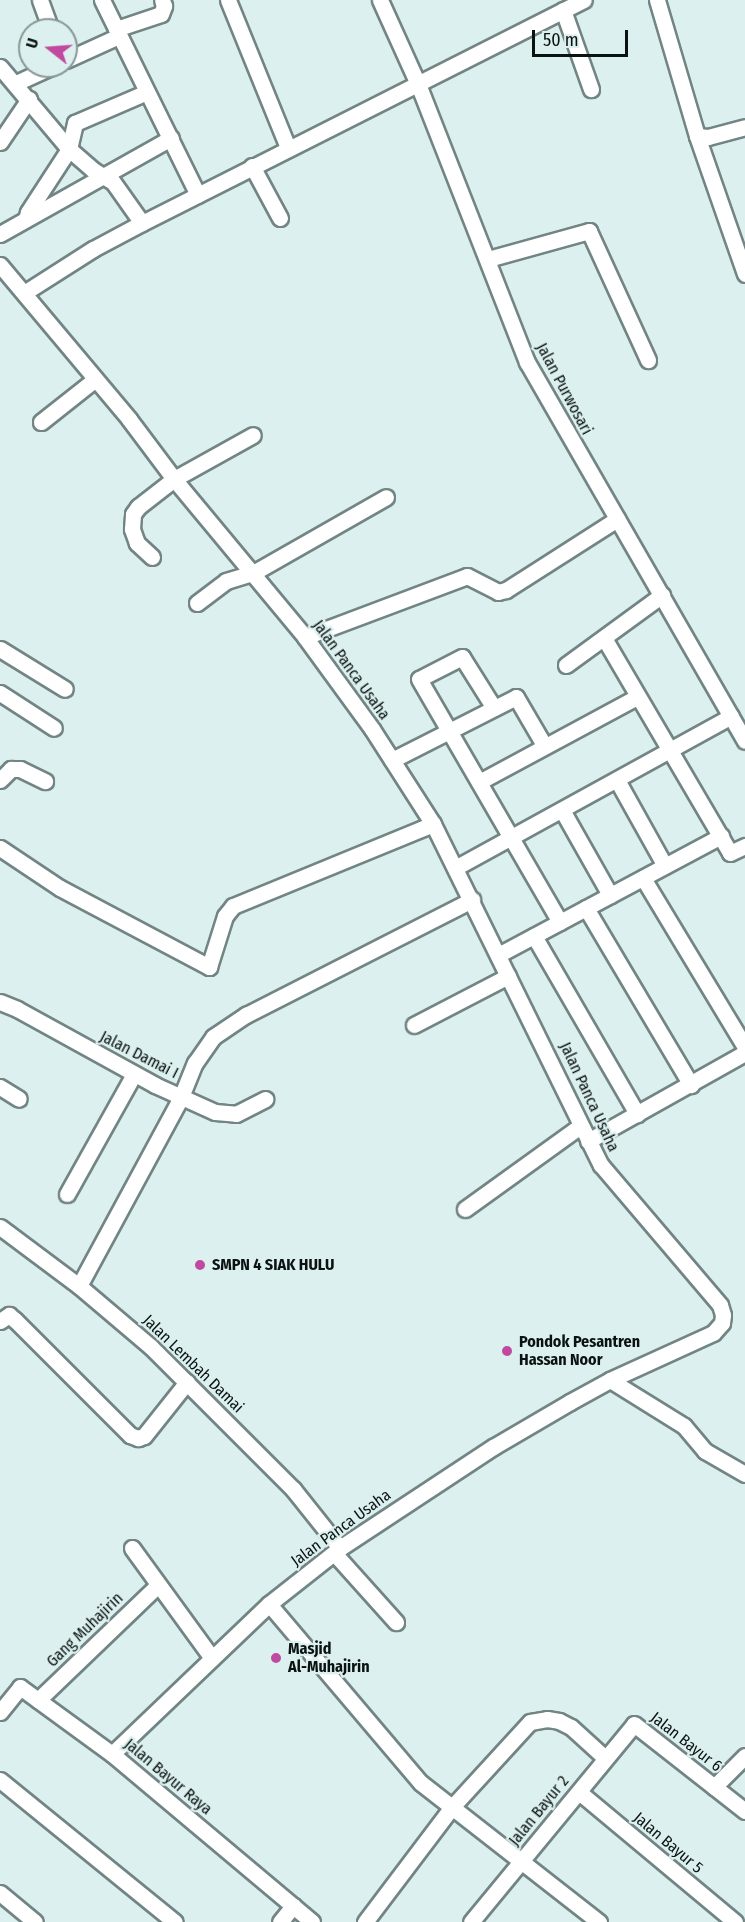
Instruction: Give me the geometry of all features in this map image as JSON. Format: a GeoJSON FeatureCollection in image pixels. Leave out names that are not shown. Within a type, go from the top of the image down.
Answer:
{"type":"FeatureCollection","features":[{"type":"Feature","properties":{"kind":"street"},"geometry":{"type":"LineString","coordinates":[[40,0],[47,18]]}},
{"type":"Feature","properties":{"kind":"street"},"geometry":{"type":"LineString","coordinates":[[102,0],[198,195]]}},
{"type":"Feature","properties":{"kind":"street"},"geometry":{"type":"LineString","coordinates":[[78,54],[117,33],[161,14],[164,6],[162,0]]}},
{"type":"Feature","properties":{"kind":"street"},"geometry":{"type":"LineString","coordinates":[[228,0],[288,148]]}},
{"type":"Feature","properties":{"kind":"street","name":"Jalan Purwosari"},"geometry":{"type":"LineString","coordinates":[[380,0],[418,84],[527,363],[745,741]]}},
{"type":"Feature","properties":{"kind":"street"},"geometry":{"type":"LineString","coordinates":[[24,293],[93,249],[142,223],[584,0]]}},
{"type":"Feature","properties":{"kind":"street"},"geometry":{"type":"LineString","coordinates":[[657,0],[697,136],[745,274]]}},
{"type":"Feature","properties":{"kind":"street"},"geometry":{"type":"LineString","coordinates":[[563,10],[591,89]]}},
{"type":"Feature","properties":{"kind":"street"},"geometry":{"type":"LineString","coordinates":[[0,67],[16,83],[69,149],[93,170],[113,182],[142,223]]}},
{"type":"Feature","properties":{"kind":"street"},"geometry":{"type":"LineString","coordinates":[[16,83],[27,78]]}},
{"type":"Feature","properties":{"kind":"street"},"geometry":{"type":"LineString","coordinates":[[26,219],[45,184],[69,149],[75,123],[147,92]]}},
{"type":"Feature","properties":{"kind":"street"},"geometry":{"type":"LineString","coordinates":[[0,142],[29,99]]}},
{"type":"Feature","properties":{"kind":"street"},"geometry":{"type":"LineString","coordinates":[[697,136],[708,137],[745,127]]}},
{"type":"Feature","properties":{"kind":"street"},"geometry":{"type":"LineString","coordinates":[[0,234],[103,174],[171,138]]}},
{"type":"Feature","properties":{"kind":"street"},"geometry":{"type":"LineString","coordinates":[[252,166],[280,218]]}},
{"type":"Feature","properties":{"kind":"street"},"geometry":{"type":"LineString","coordinates":[[45,184],[58,202]]}},
{"type":"Feature","properties":{"kind":"street"},"geometry":{"type":"LineString","coordinates":[[488,259],[589,231],[648,360]]}},
{"type":"Feature","properties":{"kind":"street","name":"Jalan Panca Usaha"},"geometry":{"type":"LineString","coordinates":[[0,265],[129,419],[174,478],[305,637],[392,760],[433,824],[456,868],[545,1046],[580,1126],[601,1165],[720,1305],[723,1315],[718,1329],[707,1336],[610,1380],[493,1447],[337,1550],[269,1604],[112,1754]]}},
{"type":"Feature","properties":{"kind":"street"},"geometry":{"type":"LineString","coordinates":[[41,422],[94,380]]}},
{"type":"Feature","properties":{"kind":"street"},"geometry":{"type":"LineString","coordinates":[[152,557],[137,543],[132,529],[133,514],[138,507],[174,478],[253,435]]}},
{"type":"Feature","properties":{"kind":"street"},"geometry":{"type":"LineString","coordinates":[[197,603],[226,581],[253,573],[386,497]]}},
{"type":"Feature","properties":{"kind":"street"},"geometry":{"type":"LineString","coordinates":[[305,637],[467,576],[475,578],[498,592],[506,590],[617,519]]}},
{"type":"Feature","properties":{"kind":"street"},"geometry":{"type":"LineString","coordinates":[[566,665],[662,595]]}},
{"type":"Feature","properties":{"kind":"street"},"geometry":{"type":"LineString","coordinates":[[604,638],[730,853],[745,846]]}},
{"type":"Feature","properties":{"kind":"street"},"geometry":{"type":"LineString","coordinates":[[0,649],[65,689]]}},
{"type":"Feature","properties":{"kind":"street"},"geometry":{"type":"LineString","coordinates":[[494,708],[462,657],[419,679],[560,922]]}},
{"type":"Feature","properties":{"kind":"street"},"geometry":{"type":"LineString","coordinates":[[0,693],[54,728]]}},
{"type":"Feature","properties":{"kind":"street"},"geometry":{"type":"LineString","coordinates":[[392,760],[516,697],[544,745]]}},
{"type":"Feature","properties":{"kind":"street"},"geometry":{"type":"LineString","coordinates":[[479,782],[637,697]]}},
{"type":"Feature","properties":{"kind":"street"},"geometry":{"type":"LineString","coordinates":[[456,868],[670,752],[731,716]]}},
{"type":"Feature","properties":{"kind":"street"},"geometry":{"type":"LineString","coordinates":[[0,780],[11,769],[20,768],[45,781]]}},
{"type":"Feature","properties":{"kind":"street"},"geometry":{"type":"LineString","coordinates":[[617,780],[665,866]]}},
{"type":"Feature","properties":{"kind":"street"},"geometry":{"type":"LineString","coordinates":[[562,810],[610,895]]}},
{"type":"Feature","properties":{"kind":"street"},"geometry":{"type":"LineString","coordinates":[[0,848],[60,888],[209,968],[225,916],[232,906],[433,824]]}},
{"type":"Feature","properties":{"kind":"street"},"geometry":{"type":"LineString","coordinates":[[498,955],[721,836]]}},
{"type":"Feature","properties":{"kind":"street"},"geometry":{"type":"LineString","coordinates":[[643,878],[745,1047]]}},
{"type":"Feature","properties":{"kind":"street"},"geometry":{"type":"LineString","coordinates":[[79,1286],[181,1097],[195,1064],[213,1037],[237,1021],[472,900]]}},
{"type":"Feature","properties":{"kind":"street"},"geometry":{"type":"LineString","coordinates":[[586,908],[691,1085]]}},
{"type":"Feature","properties":{"kind":"street"},"geometry":{"type":"LineString","coordinates":[[534,936],[637,1114]]}},
{"type":"Feature","properties":{"kind":"street"},"geometry":{"type":"LineString","coordinates":[[414,1025],[508,976]]}},
{"type":"Feature","properties":{"kind":"street","name":"Jalan Damai I"},"geometry":{"type":"LineString","coordinates":[[0,1002],[17,1009],[134,1074],[181,1097],[229,1116],[265,1099]]}},
{"type":"Feature","properties":{"kind":"street"},"geometry":{"type":"LineString","coordinates":[[588,1141],[745,1053]]}},
{"type":"Feature","properties":{"kind":"street"},"geometry":{"type":"LineString","coordinates":[[67,1194],[134,1074]]}},
{"type":"Feature","properties":{"kind":"street"},"geometry":{"type":"LineString","coordinates":[[0,1087],[19,1100]]}},
{"type":"Feature","properties":{"kind":"street"},"geometry":{"type":"LineString","coordinates":[[465,1209],[580,1126]]}},
{"type":"Feature","properties":{"kind":"street","name":"Jalan Lembah Damai"},"geometry":{"type":"LineString","coordinates":[[0,1227],[79,1286],[152,1347],[293,1490],[337,1550],[396,1622]]}},
{"type":"Feature","properties":{"kind":"street"},"geometry":{"type":"LineString","coordinates":[[0,1321],[9,1315],[15,1320],[130,1435],[138,1438],[144,1436],[187,1382]]}},
{"type":"Feature","properties":{"kind":"street"},"geometry":{"type":"LineString","coordinates":[[610,1380],[684,1426],[705,1451],[745,1474]]}},
{"type":"Feature","properties":{"kind":"street"},"geometry":{"type":"LineString","coordinates":[[132,1548],[212,1658]]}},
{"type":"Feature","properties":{"kind":"street","name":"Gang Muhajirin"},"geometry":{"type":"LineString","coordinates":[[38,1700],[158,1585]]}},
{"type":"Feature","properties":{"kind":"street"},"geometry":{"type":"LineString","coordinates":[[269,1604],[420,1783],[599,1922]]}},
{"type":"Feature","properties":{"kind":"street","name":"Jalan Bayur Raya"},"geometry":{"type":"LineString","coordinates":[[0,1712],[20,1687],[112,1754],[312,1922]]}},
{"type":"Feature","properties":{"kind":"street"},"geometry":{"type":"LineString","coordinates":[[365,1922],[452,1807],[530,1722],[547,1719],[559,1720],[571,1727],[604,1757]]}},
{"type":"Feature","properties":{"kind":"street","name":"Jalan Bayur 2"},"geometry":{"type":"LineString","coordinates":[[471,1922],[579,1792],[604,1757],[634,1724]]}},
{"type":"Feature","properties":{"kind":"street","name":"Jalan Bayur 6"},"geometry":{"type":"LineString","coordinates":[[634,1724],[745,1811]]}},
{"type":"Feature","properties":{"kind":"street"},"geometry":{"type":"LineString","coordinates":[[714,1787],[745,1756]]}},
{"type":"Feature","properties":{"kind":"street"},"geometry":{"type":"LineString","coordinates":[[0,1780],[176,1922]]}},
{"type":"Feature","properties":{"kind":"street","name":"Jalan Bayur 5"},"geometry":{"type":"LineString","coordinates":[[579,1792],[735,1922]]}},
{"type":"Feature","properties":{"kind":"street"},"geometry":{"type":"LineString","coordinates":[[0,1893],[35,1922]]}},
{"type":"Feature","properties":{"kind":"street"},"geometry":{"type":"LineString","coordinates":[[280,1922],[293,1906]]}},
{"type":"Feature","properties":{"kind":"place","name":"SMPN 4 SIAK HULU"},"geometry":{"type":"Point","coordinates":[200,1265]}},
{"type":"Feature","properties":{"kind":"place","name":"Pondok Pesantren Hassan Noor"},"geometry":{"type":"Point","coordinates":[507,1351]}},
{"type":"Feature","properties":{"kind":"place","name":"Masjid Al-Muhajirin"},"geometry":{"type":"Point","coordinates":[276,1658]}}]}
